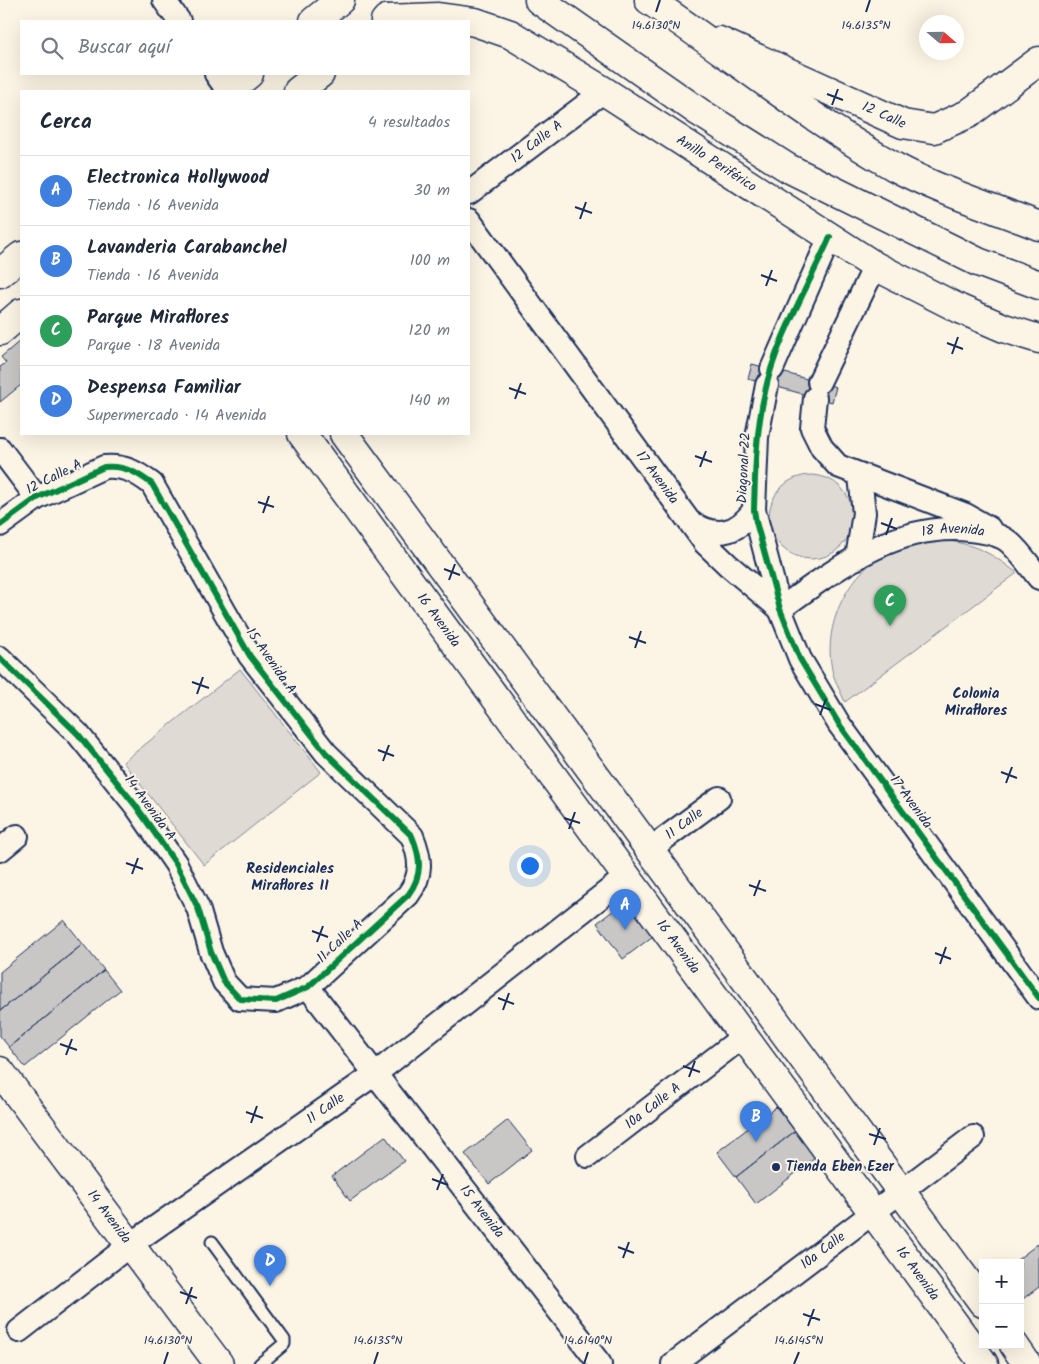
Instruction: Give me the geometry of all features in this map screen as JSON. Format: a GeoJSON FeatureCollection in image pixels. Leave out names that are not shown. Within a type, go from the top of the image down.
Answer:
{"type":"FeatureCollection","features":[{"type":"Feature","properties":{"kind":"main road"},"geometry":{"type":"LineString","coordinates":[[315,20],[340,0]]}},
{"type":"Feature","properties":{"kind":"main road"},"geometry":{"type":"LineString","coordinates":[[386,20],[411,0]]}},
{"type":"Feature","properties":{"kind":"main road"},"geometry":{"type":"LineString","coordinates":[[539,0],[699,112],[788,168],[978,262],[1039,295]]}},
{"type":"Feature","properties":{"kind":"main road"},"geometry":{"type":"LineString","coordinates":[[649,0],[816,119],[896,167],[1039,226]]}},
{"type":"Feature","properties":{"kind":"main road","name":"Anillo Periférico"},"geometry":{"type":"LineString","coordinates":[[386,20],[438,17],[460,20]]}},
{"type":"Feature","properties":{"kind":"main road","name":"Anillo Periférico"},"geometry":{"type":"LineString","coordinates":[[470,21],[510,34],[604,91],[876,266],[960,309],[1004,328],[1039,339]]}},
{"type":"Feature","properties":{"kind":"main road","name":"12 Calle"},"geometry":{"type":"LineString","coordinates":[[695,31],[903,124],[934,129],[968,114],[1039,61]]}},
{"type":"Feature","properties":{"kind":"main road"},"geometry":{"type":"LineString","coordinates":[[229,90],[248,75]]}},
{"type":"Feature","properties":{"kind":"main road"},"geometry":{"type":"LineString","coordinates":[[299,90],[319,75]]}},
{"type":"Feature","properties":{"kind":"main road"},"geometry":{"type":"LineString","coordinates":[[0,273],[20,257]]}},
{"type":"Feature","properties":{"kind":"main road"},"geometry":{"type":"LineString","coordinates":[[978,262],[1039,285]]}},
{"type":"Feature","properties":{"kind":"main road"},"geometry":{"type":"LineString","coordinates":[[0,330],[20,314]]}},
{"type":"Feature","properties":{"kind":"main road","name":"16 Avenida"},"geometry":{"type":"LineString","coordinates":[[303,435],[984,1364]]}},
{"type":"Feature","properties":{"kind":"main road"},"geometry":{"type":"LineString","coordinates":[[345,435],[979,1298]]}},
{"type":"Feature","properties":{"kind":"main road","name":"14 Avenida"},"geometry":{"type":"LineString","coordinates":[[0,1071],[218,1364]]}},
{"type":"Feature","properties":{"kind":"main road"},"geometry":{"type":"LineString","coordinates":[[1017,1349],[1027,1364]]}},
{"type":"Feature","properties":{"kind":"street"},"geometry":{"type":"LineString","coordinates":[[164,0],[178,20]]}},
{"type":"Feature","properties":{"kind":"street"},"geometry":{"type":"LineString","coordinates":[[217,75],[227,90]]}},
{"type":"Feature","properties":{"kind":"street","name":"12 Calle A"},"geometry":{"type":"LineString","coordinates":[[470,192],[604,91]]}},
{"type":"Feature","properties":{"kind":"street","name":"17 Avenida"},"geometry":{"type":"LineString","coordinates":[[470,221],[705,543],[780,609],[800,659],[839,724],[1039,998]]}},
{"type":"Feature","properties":{"kind":"street","name":"Diagonal 22"},"geometry":{"type":"LineString","coordinates":[[780,609],[754,510],[757,437],[769,377],[830,237]]}},
{"type":"Feature","properties":{"kind":"street"},"geometry":{"type":"LineString","coordinates":[[876,266],[817,390],[812,428],[822,448],[838,466],[966,515],[1004,538]]}},
{"type":"Feature","properties":{"kind":"street"},"geometry":{"type":"LineString","coordinates":[[0,449],[37,498]]}},
{"type":"Feature","properties":{"kind":"street","name":"12 Calle A"},"geometry":{"type":"LineString","coordinates":[[0,525],[37,498],[104,467],[125,468]]}},
{"type":"Feature","properties":{"kind":"street","name":"15 Avenida A"},"geometry":{"type":"LineString","coordinates":[[125,468],[137,473],[152,484],[159,494],[230,624],[250,656],[287,706],[326,753],[406,829],[419,854]]}},
{"type":"Feature","properties":{"kind":"street"},"geometry":{"type":"LineString","coordinates":[[857,558],[864,513],[860,476]]}},
{"type":"Feature","properties":{"kind":"street"},"geometry":{"type":"LineString","coordinates":[[690,522],[703,530],[718,532],[732,530],[745,522],[754,510]]}},
{"type":"Feature","properties":{"kind":"street","name":"18 Avenida"},"geometry":{"type":"LineString","coordinates":[[780,609],[879,544],[903,535],[928,530],[971,530],[1004,538],[1039,578]]}},
{"type":"Feature","properties":{"kind":"street","name":"14 Avenida A"},"geometry":{"type":"LineString","coordinates":[[0,658],[78,734],[136,806],[176,864],[198,908],[210,952],[224,982],[240,999]]}},
{"type":"Feature","properties":{"kind":"street","name":"11 Calle"},"geometry":{"type":"LineString","coordinates":[[650,850],[719,798]]}},
{"type":"Feature","properties":{"kind":"street","name":"11 Calle A"},"geometry":{"type":"LineString","coordinates":[[240,999],[276,1001],[308,987],[408,895],[419,878],[419,854]]}},
{"type":"Feature","properties":{"kind":"street","name":"11 Calle"},"geometry":{"type":"LineString","coordinates":[[19,1331],[130,1246],[375,1074],[626,877]]}},
{"type":"Feature","properties":{"kind":"street","name":"15 Avenida"},"geometry":{"type":"LineString","coordinates":[[308,987],[600,1364]]}},
{"type":"Feature","properties":{"kind":"street","name":"10a Calle A"},"geometry":{"type":"LineString","coordinates":[[588,1156],[744,1036]]}},
{"type":"Feature","properties":{"kind":"street","name":"10a Calle"},"geometry":{"type":"LineString","coordinates":[[673,1364],[972,1137]]}},
{"type":"Feature","properties":{"kind":"lane"},"geometry":{"type":"LineString","coordinates":[[212,1242],[284,1340],[284,1344],[260,1364]]}},
{"type":"Feature","properties":{"kind":"shaded area"},"geometry":{"type":"Polygon","coordinates":[[[803,475],[819,475],[835,482],[846,493],[853,509],[850,533],[841,547],[835,552],[819,559],[803,559],[787,552],[776,541],[769,525],[769,509],[776,493],[787,482],[803,475]]]}},
{"type":"Feature","properties":{"kind":"shaded area"},"geometry":{"type":"Polygon","coordinates":[[[932,539],[978,548],[1017,573],[845,702],[833,674],[830,654],[831,634],[836,615],[844,597],[855,580],[868,566],[884,554],[906,545],[932,539]]]}},
{"type":"Feature","properties":{"kind":"shaded area"},"geometry":{"type":"Polygon","coordinates":[[[240,669],[321,772],[204,865],[123,762],[240,669]]]}},
{"type":"Feature","properties":{"kind":"building"},"geometry":{"type":"Polygon","coordinates":[[[20,341],[20,386],[0,402],[0,367],[6,363],[1,357],[20,341]]]}},
{"type":"Feature","properties":{"kind":"building"},"geometry":{"type":"Polygon","coordinates":[[[752,364],[836,387],[832,402],[748,379],[752,364]]]}},
{"type":"Feature","properties":{"kind":"building"},"geometry":{"type":"Polygon","coordinates":[[[627,900],[653,936],[623,959],[597,923],[627,900]]]}},
{"type":"Feature","properties":{"kind":"building"},"geometry":{"type":"Polygon","coordinates":[[[64,920],[83,944],[0,1011],[0,972],[64,920]]]}},
{"type":"Feature","properties":{"kind":"building"},"geometry":{"type":"Polygon","coordinates":[[[83,944],[104,970],[9,1047],[0,1036],[0,1011],[83,944]]]}},
{"type":"Feature","properties":{"kind":"building"},"geometry":{"type":"Polygon","coordinates":[[[104,970],[120,990],[25,1067],[9,1047],[104,970]]]}},
{"type":"Feature","properties":{"kind":"building"},"geometry":{"type":"Polygon","coordinates":[[[776,1107],[795,1131],[736,1177],[717,1152],[776,1107]]]}},
{"type":"Feature","properties":{"kind":"building"},"geometry":{"type":"Polygon","coordinates":[[[508,1120],[532,1150],[489,1184],[465,1154],[508,1120]]]}},
{"type":"Feature","properties":{"kind":"building","name":"Tienda Eben Ezer"},"geometry":{"type":"Polygon","coordinates":[[[795,1131],[815,1158],[756,1204],[736,1177],[795,1131]]]}},
{"type":"Feature","properties":{"kind":"building"},"geometry":{"type":"Polygon","coordinates":[[[385,1136],[404,1161],[350,1201],[332,1176],[385,1136]]]}},
{"type":"Feature","properties":{"kind":"building"},"geometry":{"type":"Polygon","coordinates":[[[1039,1243],[1039,1287],[1024,1298],[1024,1259],[1018,1259],[1039,1243]]]}},
{"type":"Feature","properties":{"kind":"cycle path"},"geometry":{"type":"LineString","coordinates":[[830,237],[776,353],[765,392],[758,436],[754,510],[756,522],[780,609],[800,659],[839,724],[1039,998]]}},
{"type":"Feature","properties":{"kind":"cycle path"},"geometry":{"type":"LineString","coordinates":[[0,525],[37,498],[104,467],[118,467],[130,470],[152,484],[250,656],[326,753],[412,836],[419,859],[418,873],[413,888],[408,895],[308,987],[276,1001],[240,999],[224,982],[211,952],[198,908],[176,864],[136,806],[78,734],[0,658]]}},
{"type":"Feature","properties":{"kind":"place","name":"Parque Miraflores"},"geometry":{"type":"Point","coordinates":[890,626]}},
{"type":"Feature","properties":{"kind":"place","name":"Electronica Hollywood"},"geometry":{"type":"Point","coordinates":[625,930]}},
{"type":"Feature","properties":{"kind":"place","name":"Lavanderia Carabanchel"},"geometry":{"type":"Point","coordinates":[756,1142]}},
{"type":"Feature","properties":{"kind":"place","name":"Tienda Eben Ezer"},"geometry":{"type":"Point","coordinates":[776,1167]}},
{"type":"Feature","properties":{"kind":"place","name":"Despensa Familiar"},"geometry":{"type":"Point","coordinates":[270,1286]}},
{"type":"Feature","properties":{"kind":"district","name":"Colonia Miraflores"},"geometry":{"type":"Point","coordinates":[976,702]}},
{"type":"Feature","properties":{"kind":"district","name":"Residenciales Miraflores II"},"geometry":{"type":"Point","coordinates":[290,878]}}]}
